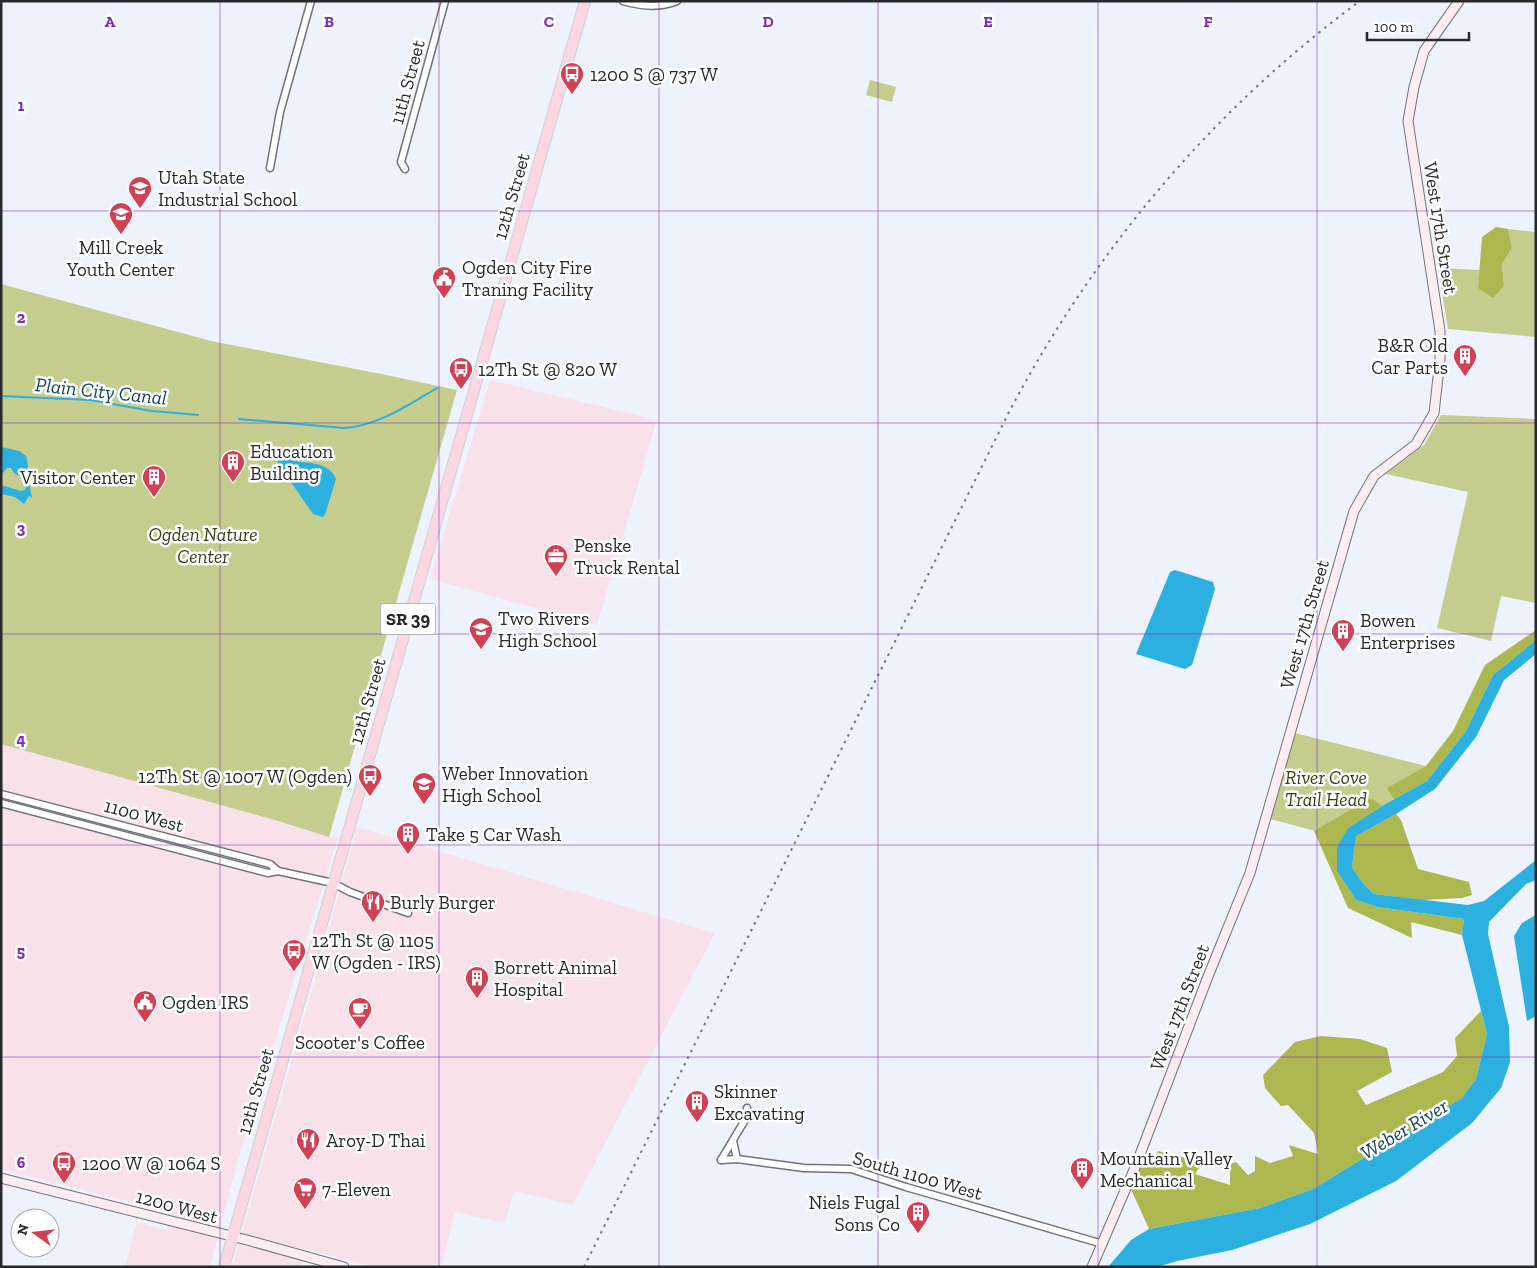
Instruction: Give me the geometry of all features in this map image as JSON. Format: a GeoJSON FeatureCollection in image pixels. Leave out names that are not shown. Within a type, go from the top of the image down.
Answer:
{"type":"FeatureCollection","features":[{"type":"Feature","properties":{"kind":"main road","name":"12th Street"},"geometry":{"type":"LineString","coordinates":[[224,1267],[585,1]]}},
{"type":"Feature","properties":{"kind":"street"},"geometry":{"type":"LineString","coordinates":[[270,168],[280,112],[311,1]]}},
{"type":"Feature","properties":{"kind":"street","name":"11th Street"},"geometry":{"type":"LineString","coordinates":[[405,169],[400,162],[445,1]]}},
{"type":"Feature","properties":{"kind":"street"},"geometry":{"type":"LineString","coordinates":[[623,1],[647,5],[662,5],[677,1]]}},
{"type":"Feature","properties":{"kind":"street","name":"West 17th Street"},"geometry":{"type":"LineString","coordinates":[[1092,1267],[1136,1165],[1207,978],[1250,873],[1354,511],[1374,476],[1416,444],[1434,413],[1440,360],[1440,331],[1408,120],[1414,87],[1424,51],[1459,1]]}},
{"type":"Feature","properties":{"kind":"street","name":"1100 West"},"geometry":{"type":"LineString","coordinates":[[1,794],[270,864],[278,870],[333,883],[350,892],[408,912]]}},
{"type":"Feature","properties":{"kind":"street","name":"1100 West"},"geometry":{"type":"LineString","coordinates":[[1,803],[268,873],[278,870]]}},
{"type":"Feature","properties":{"kind":"street"},"geometry":{"type":"LineString","coordinates":[[248,868],[251,859]]}},
{"type":"Feature","properties":{"kind":"street"},"geometry":{"type":"LineString","coordinates":[[737,1159],[733,1141],[745,1120],[747,1108]]}},
{"type":"Feature","properties":{"kind":"street","name":"South 1100 West"},"geometry":{"type":"LineString","coordinates":[[733,1141],[722,1160],[737,1159],[804,1168],[852,1169],[906,1187],[1102,1244]]}},
{"type":"Feature","properties":{"kind":"street","name":"1200 West"},"geometry":{"type":"LineString","coordinates":[[1,1178],[344,1267]]}},
{"type":"Feature","properties":{"kind":"shaded area"},"geometry":{"type":"Polygon","coordinates":[[[490,380],[657,420],[597,625],[430,579],[490,380]]]}},
{"type":"Feature","properties":{"kind":"shaded area"},"geometry":{"type":"Polygon","coordinates":[[[1,744],[338,838],[238,1160],[210,1267],[125,1267],[137,1222],[169,1231],[174,1213],[1,1169],[1,744]]]}},
{"type":"Feature","properties":{"kind":"shaded area"},"geometry":{"type":"Polygon","coordinates":[[[357,827],[715,933],[573,1205],[514,1191],[505,1223],[455,1212],[441,1267],[374,1267],[306,1249],[301,1267],[232,1267],[315,979],[357,827]]]}},
{"type":"Feature","properties":{"kind":"green space"},"geometry":{"type":"Polygon","coordinates":[[[870,80],[896,87],[892,102],[866,95],[870,80]]]}},
{"type":"Feature","properties":{"kind":"green space"},"geometry":{"type":"Polygon","coordinates":[[[1496,227],[1508,229],[1512,248],[1502,264],[1504,286],[1493,298],[1478,288],[1482,237],[1496,227]]]}},
{"type":"Feature","properties":{"kind":"green space"},"geometry":{"type":"Polygon","coordinates":[[[1508,229],[1536,232],[1536,337],[1448,329],[1438,268],[1480,270],[1478,288],[1504,286],[1502,264],[1512,248],[1508,229]]]}},
{"type":"Feature","properties":{"kind":"green space","name":"Ogden Nature Center"},"geometry":{"type":"Polygon","coordinates":[[[1,284],[211,341],[457,390],[329,837],[275,820],[1,744],[1,284]]]}},
{"type":"Feature","properties":{"kind":"green space"},"geometry":{"type":"Polygon","coordinates":[[[1441,415],[1536,419],[1536,603],[1501,596],[1491,641],[1437,628],[1468,492],[1386,474],[1424,445],[1441,415]]]}},
{"type":"Feature","properties":{"kind":"green space"},"geometry":{"type":"Polygon","coordinates":[[[1536,630],[1536,640],[1493,675],[1466,731],[1427,781],[1394,799],[1387,788],[1426,766],[1453,731],[1485,665],[1536,630]]]}},
{"type":"Feature","properties":{"kind":"green space","name":"River Cove Trail Head"},"geometry":{"type":"Polygon","coordinates":[[[1295,733],[1426,766],[1427,781],[1382,806],[1348,828],[1342,838],[1270,819],[1295,733]]]}},
{"type":"Feature","properties":{"kind":"green space"},"geometry":{"type":"Polygon","coordinates":[[[1371,798],[1382,806],[1348,828],[1337,871],[1356,900],[1377,907],[1464,919],[1462,935],[1411,922],[1412,938],[1348,908],[1314,831],[1371,798]]]}},
{"type":"Feature","properties":{"kind":"green space"},"geometry":{"type":"Polygon","coordinates":[[[1396,814],[1401,820],[1418,869],[1469,882],[1472,895],[1462,898],[1423,900],[1374,894],[1362,882],[1352,867],[1356,836],[1396,814]]]}},
{"type":"Feature","properties":{"kind":"green space"},"geometry":{"type":"Polygon","coordinates":[[[1481,1011],[1487,1034],[1476,1079],[1462,1098],[1313,1189],[1260,1208],[1149,1229],[1130,1187],[1142,1160],[1153,1164],[1158,1151],[1203,1162],[1195,1174],[1230,1185],[1230,1164],[1236,1162],[1248,1175],[1255,1171],[1255,1156],[1270,1163],[1293,1156],[1289,1145],[1318,1154],[1314,1133],[1288,1105],[1281,1106],[1265,1088],[1263,1075],[1295,1042],[1321,1036],[1360,1039],[1387,1048],[1392,1072],[1357,1091],[1366,1105],[1443,1072],[1457,1056],[1455,1038],[1481,1011]]]}},
{"type":"Feature","properties":{"kind":"water"},"geometry":{"type":"Polygon","coordinates":[[[1,447],[19,451],[26,456],[32,498],[29,496],[24,504],[15,497],[1,494],[1,485],[21,491],[25,490],[26,487],[24,475],[19,476],[11,468],[7,468],[1,475],[1,447]]]}},
{"type":"Feature","properties":{"kind":"water"},"geometry":{"type":"Polygon","coordinates":[[[284,456],[296,461],[319,465],[333,473],[336,479],[325,515],[322,517],[313,514],[293,485],[281,472],[277,464],[279,458],[284,456]]]}},
{"type":"Feature","properties":{"kind":"water"},"geometry":{"type":"Polygon","coordinates":[[[1175,570],[1213,582],[1215,589],[1192,665],[1185,669],[1136,654],[1170,572],[1175,570]]]}},
{"type":"Feature","properties":{"kind":"water","name":"Weber River"},"geometry":{"type":"Polygon","coordinates":[[[1536,640],[1536,654],[1504,680],[1476,737],[1435,789],[1396,814],[1356,836],[1352,867],[1362,882],[1374,894],[1468,905],[1484,901],[1536,860],[1536,880],[1526,884],[1489,922],[1488,934],[1509,1027],[1510,1062],[1501,1088],[1472,1123],[1396,1181],[1310,1224],[1232,1250],[1157,1267],[1108,1267],[1131,1240],[1149,1229],[1260,1208],[1313,1189],[1462,1098],[1476,1079],[1487,1034],[1462,935],[1464,919],[1377,907],[1356,900],[1337,871],[1337,847],[1348,828],[1382,806],[1427,781],[1466,731],[1493,675],[1536,640]]]}},
{"type":"Feature","properties":{"kind":"water"},"geometry":{"type":"Polygon","coordinates":[[[1536,916],[1536,1016],[1527,1021],[1514,936],[1522,923],[1536,916]]]}},
{"type":"Feature","properties":{"kind":"waterway","name":"Plain City Canal"},"geometry":{"type":"LineString","coordinates":[[239,419],[344,428],[357,426],[392,414],[437,388]]}},
{"type":"Feature","properties":{"kind":"waterway","name":"Plain City Canal"},"geometry":{"type":"LineString","coordinates":[[1,396],[90,400],[152,411],[198,415]]}},
{"type":"Feature","properties":{"kind":"railway"},"geometry":{"type":"LineString","coordinates":[[584,1267],[1009,412],[1042,353],[1079,295],[1119,240],[1161,187],[1207,136],[1255,88],[1306,43],[1360,1]]}},
{"type":"Feature","properties":{"kind":"place","name":"1200 S @ 737 W"},"geometry":{"type":"Point","coordinates":[572,95]}},
{"type":"Feature","properties":{"kind":"place","name":"Utah State Industrial School"},"geometry":{"type":"Point","coordinates":[140,209]}},
{"type":"Feature","properties":{"kind":"place","name":"Mill Creek Youth Center"},"geometry":{"type":"Point","coordinates":[121,235]}},
{"type":"Feature","properties":{"kind":"place","name":"Ogden City Fire Traning Facility"},"geometry":{"type":"Point","coordinates":[444,299]}},
{"type":"Feature","properties":{"kind":"place","name":"B&R Old Car Parts"},"geometry":{"type":"Point","coordinates":[1465,377]}},
{"type":"Feature","properties":{"kind":"place","name":"12Th St @ 820 W"},"geometry":{"type":"Point","coordinates":[461,390]}},
{"type":"Feature","properties":{"kind":"place","name":"Education Building"},"geometry":{"type":"Point","coordinates":[233,483]}},
{"type":"Feature","properties":{"kind":"place","name":"Visitor Center"},"geometry":{"type":"Point","coordinates":[154,498]}},
{"type":"Feature","properties":{"kind":"place","name":"Penske Truck Rental"},"geometry":{"type":"Point","coordinates":[556,577]}},
{"type":"Feature","properties":{"kind":"place","name":"Two Rivers High School"},"geometry":{"type":"Point","coordinates":[481,650]}},
{"type":"Feature","properties":{"kind":"place","name":"Bowen Enterprises"},"geometry":{"type":"Point","coordinates":[1343,652]}},
{"type":"Feature","properties":{"kind":"place","name":"12Th St @ 1007 W (Ogden)"},"geometry":{"type":"Point","coordinates":[370,797]}},
{"type":"Feature","properties":{"kind":"place","name":"Weber Innovation High School"},"geometry":{"type":"Point","coordinates":[424,805]}},
{"type":"Feature","properties":{"kind":"place","name":"Take 5 Car Wash"},"geometry":{"type":"Point","coordinates":[408,855]}},
{"type":"Feature","properties":{"kind":"place","name":"Burly Burger"},"geometry":{"type":"Point","coordinates":[373,923]}},
{"type":"Feature","properties":{"kind":"place","name":"12Th St @ 1105 W (Ogden - IRS)"},"geometry":{"type":"Point","coordinates":[294,972]}},
{"type":"Feature","properties":{"kind":"place","name":"Borrett Animal Hospital"},"geometry":{"type":"Point","coordinates":[477,999]}},
{"type":"Feature","properties":{"kind":"place","name":"Ogden IRS"},"geometry":{"type":"Point","coordinates":[145,1023]}},
{"type":"Feature","properties":{"kind":"place","name":"Scooter's Coffee"},"geometry":{"type":"Point","coordinates":[360,1030]}},
{"type":"Feature","properties":{"kind":"place","name":"Skinner Excavating"},"geometry":{"type":"Point","coordinates":[697,1123]}},
{"type":"Feature","properties":{"kind":"place","name":"Aroy-D Thai"},"geometry":{"type":"Point","coordinates":[308,1161]}},
{"type":"Feature","properties":{"kind":"place","name":"1200 W @ 1064 S"},"geometry":{"type":"Point","coordinates":[64,1184]}},
{"type":"Feature","properties":{"kind":"place","name":"Mountain Valley Mechanical"},"geometry":{"type":"Point","coordinates":[1082,1190]}},
{"type":"Feature","properties":{"kind":"place","name":"7-Eleven"},"geometry":{"type":"Point","coordinates":[305,1210]}},
{"type":"Feature","properties":{"kind":"place","name":"Niels Fugal Sons Co"},"geometry":{"type":"Point","coordinates":[918,1234]}}]}
